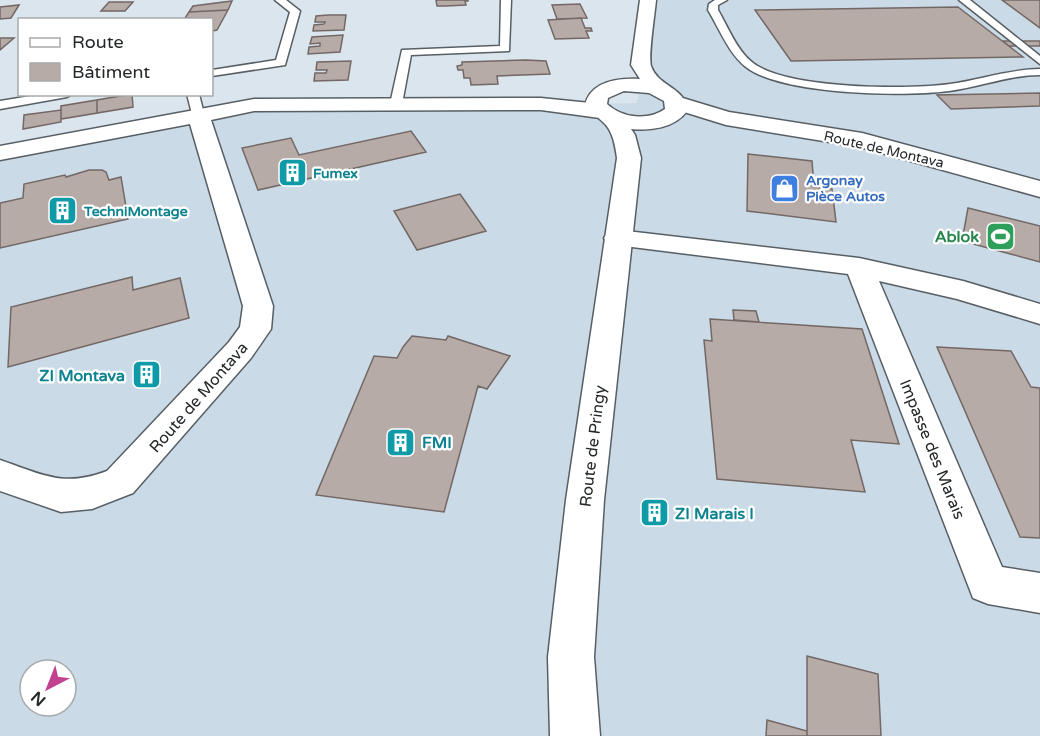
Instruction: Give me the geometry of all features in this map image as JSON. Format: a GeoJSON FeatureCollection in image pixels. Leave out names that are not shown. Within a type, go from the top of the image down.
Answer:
{"type":"FeatureCollection","features":[{"type":"Feature","properties":{"kind":"street"},"geometry":{"type":"LineString","coordinates":[[624,85],[641,65],[648,0]]}},
{"type":"Feature","properties":{"kind":"street"},"geometry":{"type":"LineString","coordinates":[[641,65],[656,88]]}},
{"type":"Feature","properties":{"kind":"street"},"geometry":{"type":"LineString","coordinates":[[0,153],[195,104],[541,104],[604,108],[604,90],[624,85],[656,88],[672,96],[664,114]]}},
{"type":"Feature","properties":{"kind":"street","name":"Route de Montava"},"geometry":{"type":"LineString","coordinates":[[0,475],[61,496],[92,493],[120,482],[240,350],[255,329],[258,306],[195,104]]}},
{"type":"Feature","properties":{"kind":"street","name":"Route de Montava"},"geometry":{"type":"LineString","coordinates":[[604,108],[630,122],[664,114],[726,118],[862,140],[1040,189]]}},
{"type":"Feature","properties":{"kind":"street","name":"Route de Pringy"},"geometry":{"type":"LineString","coordinates":[[575,736],[572,646],[585,500],[629,158],[624,135],[604,108]]}},
{"type":"Feature","properties":{"kind":"street","name":"Route de Pringy"},"geometry":{"type":"LineString","coordinates":[[629,158],[664,114]]}},
{"type":"Feature","properties":{"kind":"street"},"geometry":{"type":"LineString","coordinates":[[618,238],[858,267],[963,291],[1040,314]]}},
{"type":"Feature","properties":{"kind":"street","name":"Impasse des Marais"},"geometry":{"type":"LineString","coordinates":[[858,267],[988,584],[1040,592]]}},
{"type":"Feature","properties":{"kind":"lane"},"geometry":{"type":"LineString","coordinates":[[213,73],[281,63],[295,11],[280,0]]}},
{"type":"Feature","properties":{"kind":"lane"},"geometry":{"type":"LineString","coordinates":[[396,104],[406,52],[505,49],[506,0]]}},
{"type":"Feature","properties":{"kind":"lane"},"geometry":{"type":"LineString","coordinates":[[722,0],[714,4],[713,10],[748,65],[766,74],[798,82],[850,88],[935,89],[1025,72],[1040,72]]}},
{"type":"Feature","properties":{"kind":"lane"},"geometry":{"type":"LineString","coordinates":[[964,0],[1040,60]]}},
{"type":"Feature","properties":{"kind":"lane"},"geometry":{"type":"LineString","coordinates":[[0,105],[20,98],[44,96]]}},
{"type":"Feature","properties":{"kind":"shaded area"},"geometry":{"type":"Polygon","coordinates":[[[656,0],[1040,0],[1040,736],[0,736],[0,160],[257,112],[637,103],[656,0]]]}},
{"type":"Feature","properties":{"kind":"building"},"geometry":{"type":"Polygon","coordinates":[[[436,0],[468,1],[465,1],[466,5],[437,6],[436,0]]]}},
{"type":"Feature","properties":{"kind":"building"},"geometry":{"type":"Polygon","coordinates":[[[1002,0],[1040,0],[1040,28],[1002,0]]]}},
{"type":"Feature","properties":{"kind":"building"},"geometry":{"type":"Polygon","coordinates":[[[232,1],[228,10],[189,12],[193,6],[232,1]]]}},
{"type":"Feature","properties":{"kind":"building"},"geometry":{"type":"Polygon","coordinates":[[[109,2],[133,2],[125,11],[101,11],[109,2]]]}},
{"type":"Feature","properties":{"kind":"building"},"geometry":{"type":"Polygon","coordinates":[[[580,4],[587,18],[557,19],[552,5],[580,4]]]}},
{"type":"Feature","properties":{"kind":"building"},"geometry":{"type":"Polygon","coordinates":[[[19,5],[11,18],[0,19],[0,7],[19,5]]]}},
{"type":"Feature","properties":{"kind":"building"},"geometry":{"type":"Polygon","coordinates":[[[958,7],[1023,57],[791,61],[755,10],[958,7]]]}},
{"type":"Feature","properties":{"kind":"building"},"geometry":{"type":"Polygon","coordinates":[[[228,10],[217,30],[213,31],[213,18],[185,18],[189,12],[228,10]]]}},
{"type":"Feature","properties":{"kind":"building"},"geometry":{"type":"Polygon","coordinates":[[[346,15],[344,30],[313,31],[314,25],[325,22],[315,22],[316,16],[346,15]]]}},
{"type":"Feature","properties":{"kind":"building"},"geometry":{"type":"Polygon","coordinates":[[[581,18],[585,28],[591,28],[592,31],[586,31],[589,38],[555,39],[548,20],[581,18]]]}},
{"type":"Feature","properties":{"kind":"building"},"geometry":{"type":"Polygon","coordinates":[[[343,35],[340,52],[308,54],[309,47],[320,46],[320,43],[310,44],[312,37],[343,35]]]}},
{"type":"Feature","properties":{"kind":"building"},"geometry":{"type":"Polygon","coordinates":[[[0,38],[14,38],[0,50],[0,38]]]}},
{"type":"Feature","properties":{"kind":"building"},"geometry":{"type":"Polygon","coordinates":[[[1003,41],[1040,41],[1040,46],[1009,46],[1003,41]]]}},
{"type":"Feature","properties":{"kind":"building"},"geometry":{"type":"Polygon","coordinates":[[[351,61],[348,80],[314,81],[315,73],[326,73],[327,70],[316,70],[317,62],[351,61]]]}},
{"type":"Feature","properties":{"kind":"building"},"geometry":{"type":"Polygon","coordinates":[[[546,61],[550,74],[497,76],[498,84],[471,85],[470,78],[464,78],[463,70],[458,70],[457,66],[462,65],[462,62],[546,61]]]}},
{"type":"Feature","properties":{"kind":"building"},"geometry":{"type":"Polygon","coordinates":[[[1040,93],[1040,106],[951,109],[937,95],[1040,93]]]}},
{"type":"Feature","properties":{"kind":"building"},"geometry":{"type":"Polygon","coordinates":[[[132,96],[133,107],[97,113],[97,100],[132,96]]]}},
{"type":"Feature","properties":{"kind":"building"},"geometry":{"type":"Polygon","coordinates":[[[97,100],[97,113],[61,119],[61,106],[97,100]]]}},
{"type":"Feature","properties":{"kind":"building"},"geometry":{"type":"Polygon","coordinates":[[[61,110],[61,122],[23,129],[24,115],[61,110]]]}},
{"type":"Feature","properties":{"kind":"building","name":"Fumex"},"geometry":{"type":"Polygon","coordinates":[[[411,131],[426,152],[258,190],[242,148],[291,138],[299,155],[411,131]]]}},
{"type":"Feature","properties":{"kind":"building","name":"Argonay Pièce Autos"},"geometry":{"type":"Polygon","coordinates":[[[748,154],[812,161],[814,187],[832,189],[836,222],[747,211],[748,154]]]}},
{"type":"Feature","properties":{"kind":"building","name":"TechniMontage"},"geometry":{"type":"Polygon","coordinates":[[[89,170],[106,172],[109,180],[121,177],[128,219],[0,248],[0,203],[23,198],[24,184],[65,175],[66,177],[89,170]]]}},
{"type":"Feature","properties":{"kind":"building"},"geometry":{"type":"Polygon","coordinates":[[[460,194],[486,231],[417,250],[394,211],[460,194]]]}},
{"type":"Feature","properties":{"kind":"building"},"geometry":{"type":"Polygon","coordinates":[[[968,208],[1040,226],[1040,262],[962,241],[968,208]]]}},
{"type":"Feature","properties":{"kind":"building"},"geometry":{"type":"Polygon","coordinates":[[[132,277],[133,290],[180,278],[189,318],[8,367],[11,307],[132,277]]]}},
{"type":"Feature","properties":{"kind":"building"},"geometry":{"type":"Polygon","coordinates":[[[733,310],[756,311],[759,322],[734,320],[733,310]]]}},
{"type":"Feature","properties":{"kind":"building"},"geometry":{"type":"Polygon","coordinates":[[[710,319],[862,329],[899,444],[851,440],[865,492],[717,479],[704,340],[712,341],[710,319]]]}},
{"type":"Feature","properties":{"kind":"building","name":"FMI"},"geometry":{"type":"Polygon","coordinates":[[[412,336],[446,340],[448,336],[510,356],[487,389],[478,386],[444,512],[316,495],[374,356],[397,358],[412,336]]]}},
{"type":"Feature","properties":{"kind":"building"},"geometry":{"type":"Polygon","coordinates":[[[937,347],[1011,351],[1031,387],[1040,388],[1040,538],[1020,537],[937,347]]]}},
{"type":"Feature","properties":{"kind":"building","name":"ZI Montava"},"geometry":{"type":"Polygon","coordinates":[[[155,369],[155,376],[137,381],[136,374],[155,369]]]}},
{"type":"Feature","properties":{"kind":"building","name":"ZI Marais I"},"geometry":{"type":"Polygon","coordinates":[[[648,501],[662,504],[660,524],[645,521],[648,501]]]}},
{"type":"Feature","properties":{"kind":"building"},"geometry":{"type":"Polygon","coordinates":[[[807,656],[878,674],[881,736],[807,736],[807,656]]]}},
{"type":"Feature","properties":{"kind":"building"},"geometry":{"type":"Polygon","coordinates":[[[767,720],[807,731],[807,736],[766,736],[767,720]]]}},
{"type":"Feature","properties":{"kind":"place","name":"Fumex"},"geometry":{"type":"Point","coordinates":[292,173]}},
{"type":"Feature","properties":{"kind":"place","name":"Argonay Pièce Autos"},"geometry":{"type":"Point","coordinates":[785,188]}},
{"type":"Feature","properties":{"kind":"place","name":"TechniMontage"},"geometry":{"type":"Point","coordinates":[63,211]}},
{"type":"Feature","properties":{"kind":"place","name":"Ablok"},"geometry":{"type":"Point","coordinates":[1000,236]}},
{"type":"Feature","properties":{"kind":"place","name":"ZI Montava"},"geometry":{"type":"Point","coordinates":[146,375]}},
{"type":"Feature","properties":{"kind":"place","name":"FMI"},"geometry":{"type":"Point","coordinates":[401,442]}},
{"type":"Feature","properties":{"kind":"place","name":"ZI Marais I"},"geometry":{"type":"Point","coordinates":[654,513]}}]}
